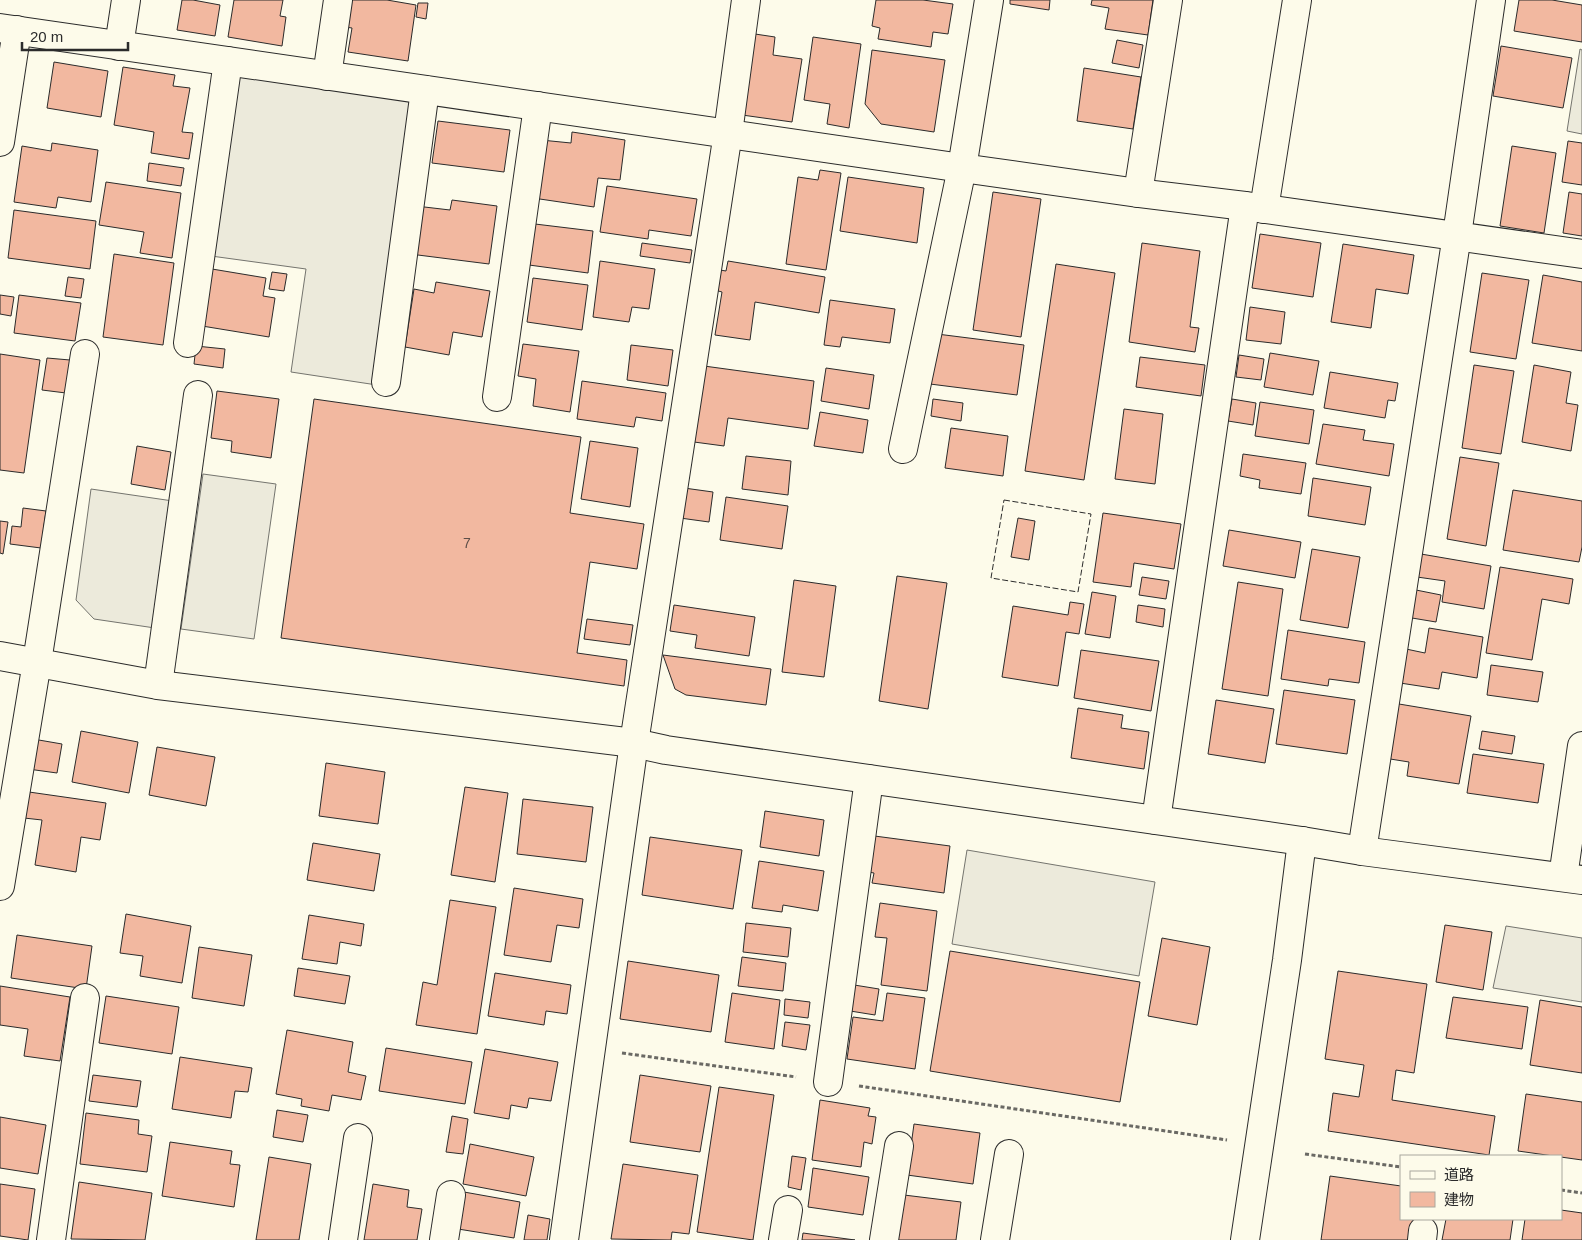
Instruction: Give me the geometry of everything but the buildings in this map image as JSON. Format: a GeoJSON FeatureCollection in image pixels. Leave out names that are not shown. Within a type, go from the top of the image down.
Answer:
{"type":"FeatureCollection","features":[{"type":"Feature","properties":{"kind":"street"},"geometry":{"type":"LineString","coordinates":[[119,46],[126,0]]}},
{"type":"Feature","properties":{"kind":"street"},"geometry":{"type":"LineString","coordinates":[[327,76],[338,0]]}},
{"type":"Feature","properties":{"kind":"street"},"geometry":{"type":"LineString","coordinates":[[564,1240],[634,743],[728,133],[746,0]]}},
{"type":"Feature","properties":{"kind":"street"},"geometry":{"type":"LineString","coordinates":[[903,448],[962,168],[989,0]]}},
{"type":"Feature","properties":{"kind":"street"},"geometry":{"type":"LineString","coordinates":[[1138,193],[1168,0]]}},
{"type":"Feature","properties":{"kind":"street"},"geometry":{"type":"LineString","coordinates":[[1156,820],[1255,207],[1296,0]]}},
{"type":"Feature","properties":{"kind":"street"},"geometry":{"type":"LineString","coordinates":[[1362,851],[1458,235],[1491,0]]}},
{"type":"Feature","properties":{"kind":"street"},"geometry":{"type":"LineString","coordinates":[[0,142],[8,29],[962,168],[1458,235],[1582,254]]}},
{"type":"Feature","properties":{"kind":"street"},"geometry":{"type":"LineString","coordinates":[[188,343],[228,61]]}},
{"type":"Feature","properties":{"kind":"street"},"geometry":{"type":"LineString","coordinates":[[386,382],[425,90]]}},
{"type":"Feature","properties":{"kind":"street"},"geometry":{"type":"LineString","coordinates":[[497,397],[538,106]]}},
{"type":"Feature","properties":{"kind":"street"},"geometry":{"type":"LineString","coordinates":[[0,886],[85,354]]}},
{"type":"Feature","properties":{"kind":"street"},"geometry":{"type":"LineString","coordinates":[[158,684],[198,395]]}},
{"type":"Feature","properties":{"kind":"street"},"geometry":{"type":"LineString","coordinates":[[0,656],[158,684],[634,743],[666,750],[1302,840],[1362,851],[1573,879],[1582,746]]}},
{"type":"Feature","properties":{"kind":"street"},"geometry":{"type":"LineString","coordinates":[[828,1082],[869,779]]}},
{"type":"Feature","properties":{"kind":"street"},"geometry":{"type":"LineString","coordinates":[[1245,1240],[1287,960],[1302,840]]}},
{"type":"Feature","properties":{"kind":"street"},"geometry":{"type":"LineString","coordinates":[[51,1240],[85,998]]}},
{"type":"Feature","properties":{"kind":"street"},"geometry":{"type":"LineString","coordinates":[[343,1240],[358,1138]]}},
{"type":"Feature","properties":{"kind":"street"},"geometry":{"type":"LineString","coordinates":[[884,1240],[899,1146]]}},
{"type":"Feature","properties":{"kind":"street"},"geometry":{"type":"LineString","coordinates":[[995,1240],[1009,1154]]}},
{"type":"Feature","properties":{"kind":"street"},"geometry":{"type":"LineString","coordinates":[[444,1240],[451,1195]]}},
{"type":"Feature","properties":{"kind":"street"},"geometry":{"type":"LineString","coordinates":[[783,1240],[788,1210]]}},
{"type":"Feature","properties":{"kind":"path"},"geometry":{"type":"LineString","coordinates":[[592,1048],[1232,1141]]}},
{"type":"Feature","properties":{"kind":"path"},"geometry":{"type":"LineString","coordinates":[[1305,1154],[1400,1167]]}},
{"type":"Feature","properties":{"kind":"path"},"geometry":{"type":"LineString","coordinates":[[1562,1190],[1582,1192]]}},
{"type":"Feature","properties":{"kind":"shaded area"},"geometry":{"type":"Polygon","coordinates":[[[1580,49],[1582,50],[1582,134],[1567,131],[1580,49]]]}},
{"type":"Feature","properties":{"kind":"shaded area"},"geometry":{"type":"Polygon","coordinates":[[[237,72],[418,99],[377,385],[291,372],[306,269],[211,256],[237,72]]]}},
{"type":"Feature","properties":{"kind":"shaded area"},"geometry":{"type":"Polygon","coordinates":[[[203,474],[276,484],[254,639],[181,629],[203,474]]]}},
{"type":"Feature","properties":{"kind":"shaded area"},"geometry":{"type":"Polygon","coordinates":[[[91,489],[173,501],[155,628],[94,619],[76,600],[91,489]]]}},
{"type":"Feature","properties":{"kind":"shaded area"},"geometry":{"type":"Polygon","coordinates":[[[967,850],[1155,882],[1139,976],[952,944],[967,850]]]}},
{"type":"Feature","properties":{"kind":"shaded area"},"geometry":{"type":"Polygon","coordinates":[[[1506,926],[1582,938],[1582,1002],[1493,988],[1506,926]]]}},
{"type":"Feature","properties":{"kind":"fence"},"geometry":{"type":"LineString","coordinates":[[1004,500],[1091,514],[1078,592],[991,578],[1004,500]]}}]}
